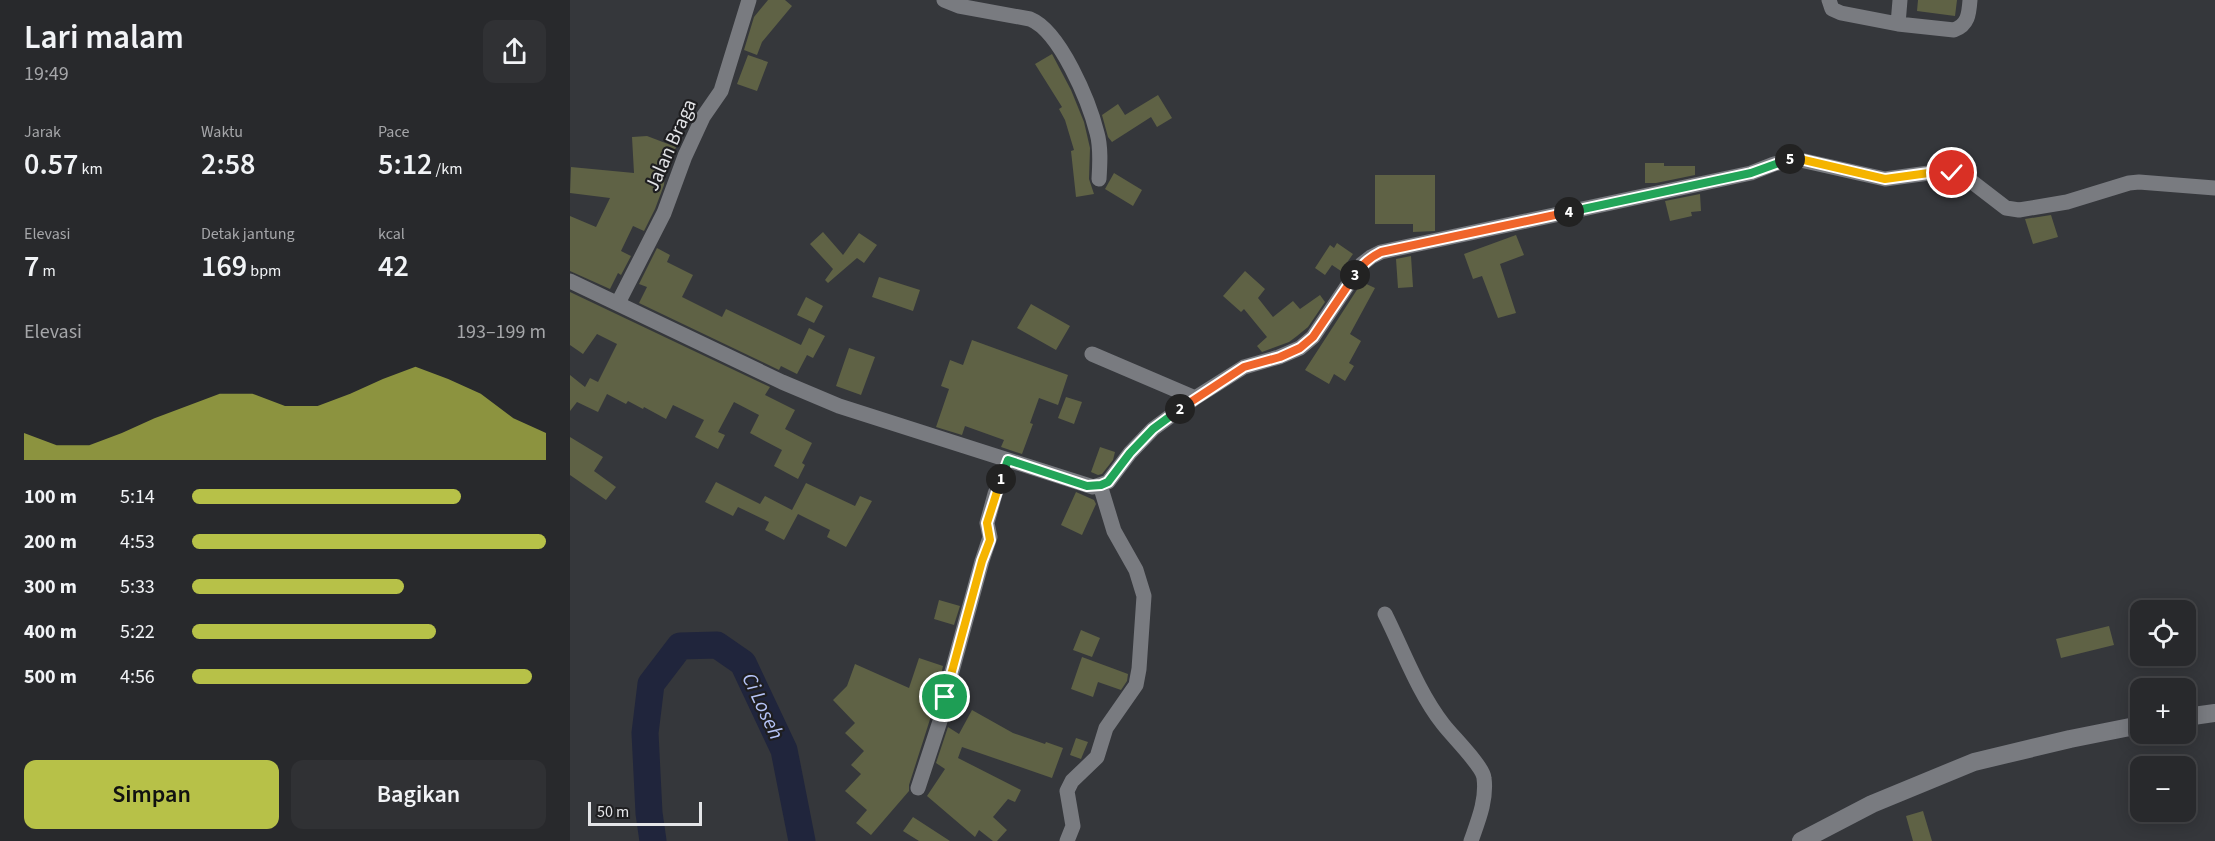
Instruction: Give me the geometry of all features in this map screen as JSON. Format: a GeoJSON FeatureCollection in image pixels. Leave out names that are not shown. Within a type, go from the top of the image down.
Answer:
{"type":"FeatureCollection","features":[{"type":"Feature","properties":{"kind":"street","name":"Jalan Braga"},"geometry":{"type":"LineString","coordinates":[[618,303],[664,213],[685,156],[703,117],[722,91],[749,0]]}},
{"type":"Feature","properties":{"kind":"street"},"geometry":{"type":"LineString","coordinates":[[944,0],[959,6],[1030,19],[1040,23],[1064,54],[1086,101],[1098,134],[1100,179]]}},
{"type":"Feature","properties":{"kind":"street"},"geometry":{"type":"LineString","coordinates":[[1829,0],[1832,9],[1841,13],[1898,24],[1954,30],[1960,28],[1968,16],[1970,0]]}},
{"type":"Feature","properties":{"kind":"street"},"geometry":{"type":"LineString","coordinates":[[1898,24],[1900,0]]}},
{"type":"Feature","properties":{"kind":"street"},"geometry":{"type":"LineString","coordinates":[[570,282],[782,382],[839,406],[1087,486],[1108,482],[1130,453],[1153,429],[1195,398],[1244,367],[1280,357],[1307,342],[1313,337],[1362,264],[1381,252],[1751,173],[1789,159],[1804,160],[1885,179],[1936,172],[1952,173],[1967,178],[2006,208],[2019,210],[2067,202],[2128,183],[2215,188]]}},
{"type":"Feature","properties":{"kind":"street"},"geometry":{"type":"LineString","coordinates":[[1092,354],[1195,398]]}},
{"type":"Feature","properties":{"kind":"street"},"geometry":{"type":"LineString","coordinates":[[918,788],[943,712],[945,697],[990,540],[987,523],[1008,460]]}},
{"type":"Feature","properties":{"kind":"street"},"geometry":{"type":"LineString","coordinates":[[1067,841],[1073,826],[1067,791],[1072,781],[1097,757],[1106,728],[1136,685],[1139,669],[1144,596],[1136,570],[1114,531],[1101,485]]}},
{"type":"Feature","properties":{"kind":"street"},"geometry":{"type":"LineString","coordinates":[[1385,614],[1437,716],[1458,745],[1482,770],[1484,801],[1472,841]]}},
{"type":"Feature","properties":{"kind":"street"},"geometry":{"type":"LineString","coordinates":[[2196,716],[2215,713]]}},
{"type":"Feature","properties":{"kind":"street"},"geometry":{"type":"LineString","coordinates":[[1801,841],[1872,804],[1974,762],[2130,727]]}},
{"type":"Feature","properties":{"kind":"building"},"geometry":{"type":"Polygon","coordinates":[[[768,0],[785,0],[792,6],[762,42],[757,55],[744,50],[754,17],[768,0]]]}},
{"type":"Feature","properties":{"kind":"building"},"geometry":{"type":"Polygon","coordinates":[[[1918,0],[1957,0],[1955,16],[1917,11],[1918,0]]]}},
{"type":"Feature","properties":{"kind":"building"},"geometry":{"type":"Polygon","coordinates":[[[1052,54],[1071,90],[1084,122],[1090,148],[1089,179],[1094,194],[1076,197],[1071,151],[1074,150],[1065,120],[1059,109],[1062,107],[1035,64],[1052,54]]]}},
{"type":"Feature","properties":{"kind":"building"},"geometry":{"type":"Polygon","coordinates":[[[748,55],[768,62],[757,91],[737,84],[748,55]]]}},
{"type":"Feature","properties":{"kind":"building"},"geometry":{"type":"Polygon","coordinates":[[[1158,95],[1172,118],[1157,127],[1151,117],[1112,142],[1108,137],[1102,115],[1118,104],[1125,115],[1158,95]]]}},
{"type":"Feature","properties":{"kind":"building"},"geometry":{"type":"Polygon","coordinates":[[[647,136],[676,147],[670,165],[666,164],[664,185],[655,209],[644,231],[633,226],[621,251],[631,256],[621,275],[618,273],[610,289],[570,271],[570,216],[596,227],[610,198],[570,193],[571,167],[634,173],[632,137],[647,136]]]}},
{"type":"Feature","properties":{"kind":"building"},"geometry":{"type":"Polygon","coordinates":[[[1645,163],[1664,163],[1664,166],[1695,166],[1695,175],[1645,183],[1645,163]]]}},
{"type":"Feature","properties":{"kind":"building"},"geometry":{"type":"Polygon","coordinates":[[[1114,173],[1142,190],[1133,206],[1105,189],[1114,173]]]}},
{"type":"Feature","properties":{"kind":"building"},"geometry":{"type":"Polygon","coordinates":[[[1375,175],[1435,175],[1435,231],[1413,232],[1413,224],[1375,224],[1375,175]]]}},
{"type":"Feature","properties":{"kind":"building"},"geometry":{"type":"Polygon","coordinates":[[[1700,194],[1701,211],[1691,212],[1692,216],[1670,221],[1665,201],[1700,194]]]}},
{"type":"Feature","properties":{"kind":"building"},"geometry":{"type":"Polygon","coordinates":[[[2051,215],[2058,237],[2033,244],[2025,219],[2051,215]]]}},
{"type":"Feature","properties":{"kind":"building"},"geometry":{"type":"Polygon","coordinates":[[[823,232],[843,255],[859,233],[877,245],[864,263],[857,258],[828,283],[825,280],[833,269],[810,244],[823,232]]]}},
{"type":"Feature","properties":{"kind":"building"},"geometry":{"type":"Polygon","coordinates":[[[1516,235],[1524,255],[1500,264],[1516,313],[1498,318],[1482,276],[1473,279],[1464,254],[1516,235]]]}},
{"type":"Feature","properties":{"kind":"building"},"geometry":{"type":"Polygon","coordinates":[[[1337,243],[1353,254],[1341,271],[1332,265],[1325,275],[1315,268],[1330,245],[1334,248],[1337,243]]]}},
{"type":"Feature","properties":{"kind":"building"},"geometry":{"type":"Polygon","coordinates":[[[657,248],[670,255],[667,262],[693,275],[682,297],[722,317],[726,309],[801,345],[809,328],[825,336],[813,358],[807,355],[797,374],[781,366],[779,370],[639,303],[647,287],[639,284],[657,248]]]}},
{"type":"Feature","properties":{"kind":"building"},"geometry":{"type":"Polygon","coordinates":[[[1411,256],[1413,287],[1398,288],[1396,259],[1411,256]]]}},
{"type":"Feature","properties":{"kind":"building"},"geometry":{"type":"Polygon","coordinates":[[[1245,271],[1265,289],[1258,298],[1273,317],[1293,301],[1300,309],[1320,295],[1325,302],[1308,327],[1297,336],[1289,342],[1262,352],[1257,346],[1267,337],[1244,309],[1241,312],[1223,296],[1245,271]]]}},
{"type":"Feature","properties":{"kind":"building"},"geometry":{"type":"Polygon","coordinates":[[[879,277],[920,290],[913,311],[872,297],[879,277]]]}},
{"type":"Feature","properties":{"kind":"building"},"geometry":{"type":"Polygon","coordinates":[[[1362,282],[1375,288],[1350,334],[1361,341],[1349,363],[1354,366],[1345,381],[1334,374],[1329,384],[1305,370],[1362,282]]]}},
{"type":"Feature","properties":{"kind":"building"},"geometry":{"type":"Polygon","coordinates":[[[570,292],[770,387],[765,395],[795,410],[785,429],[812,443],[802,463],[805,465],[798,479],[774,466],[782,450],[750,433],[759,415],[734,402],[718,432],[725,435],[718,449],[695,437],[704,420],[673,405],[666,419],[644,407],[643,409],[628,401],[626,404],[607,394],[598,412],[577,402],[570,411],[570,375],[585,387],[590,378],[598,382],[617,344],[597,334],[583,354],[570,345],[570,292]]]}},
{"type":"Feature","properties":{"kind":"building"},"geometry":{"type":"Polygon","coordinates":[[[806,297],[823,306],[814,323],[797,315],[806,297]]]}},
{"type":"Feature","properties":{"kind":"building"},"geometry":{"type":"Polygon","coordinates":[[[1031,304],[1070,326],[1056,350],[1017,328],[1031,304]]]}},
{"type":"Feature","properties":{"kind":"building"},"geometry":{"type":"Polygon","coordinates":[[[972,340],[1068,375],[1058,405],[1039,398],[1030,423],[1033,424],[1022,454],[1001,447],[1004,440],[965,426],[962,435],[936,427],[949,389],[941,386],[950,360],[963,365],[972,340]]]}},
{"type":"Feature","properties":{"kind":"building"},"geometry":{"type":"Polygon","coordinates":[[[849,348],[875,357],[861,395],[836,386],[849,348]]]}},
{"type":"Feature","properties":{"kind":"building"},"geometry":{"type":"Polygon","coordinates":[[[1066,397],[1082,402],[1074,424],[1058,418],[1066,397]]]}},
{"type":"Feature","properties":{"kind":"building"},"geometry":{"type":"Polygon","coordinates":[[[570,437],[603,457],[594,471],[616,487],[606,500],[570,475],[570,437]]]}},
{"type":"Feature","properties":{"kind":"building"},"geometry":{"type":"Polygon","coordinates":[[[1100,447],[1115,452],[1113,460],[1102,474],[1098,475],[1091,472],[1100,447]]]}},
{"type":"Feature","properties":{"kind":"building"},"geometry":{"type":"Polygon","coordinates":[[[716,482],[760,504],[765,496],[792,510],[806,483],[855,506],[860,496],[872,501],[846,547],[827,537],[830,530],[798,514],[784,540],[765,530],[769,522],[738,507],[733,516],[705,502],[716,482]]]}},
{"type":"Feature","properties":{"kind":"building"},"geometry":{"type":"Polygon","coordinates":[[[1076,492],[1094,500],[1096,504],[1082,535],[1061,525],[1076,492]]]}},
{"type":"Feature","properties":{"kind":"building"},"geometry":{"type":"Polygon","coordinates":[[[939,600],[960,606],[954,625],[934,619],[939,600]]]}},
{"type":"Feature","properties":{"kind":"building"},"geometry":{"type":"Polygon","coordinates":[[[2109,626],[2114,645],[2061,658],[2056,639],[2109,626]]]}},
{"type":"Feature","properties":{"kind":"building"},"geometry":{"type":"Polygon","coordinates":[[[1081,630],[1100,638],[1092,657],[1073,650],[1081,630]]]}},
{"type":"Feature","properties":{"kind":"building"},"geometry":{"type":"Polygon","coordinates":[[[1082,657],[1128,674],[1127,681],[1121,690],[1098,682],[1093,697],[1071,689],[1082,657]]]}},
{"type":"Feature","properties":{"kind":"building"},"geometry":{"type":"Polygon","coordinates":[[[919,658],[943,666],[933,710],[909,791],[871,835],[856,823],[867,810],[845,791],[861,774],[851,765],[864,751],[845,733],[855,723],[833,700],[847,686],[855,664],[909,688],[919,658]]]}},
{"type":"Feature","properties":{"kind":"building"},"geometry":{"type":"Polygon","coordinates":[[[972,710],[1013,733],[1063,748],[1052,778],[962,747],[958,758],[1021,790],[1015,802],[1008,799],[993,817],[1007,830],[997,841],[993,841],[979,830],[975,837],[927,796],[945,769],[936,763],[948,727],[959,734],[972,710]]]}},
{"type":"Feature","properties":{"kind":"building"},"geometry":{"type":"Polygon","coordinates":[[[1076,738],[1088,742],[1081,759],[1070,755],[1076,738]]]}},
{"type":"Feature","properties":{"kind":"building"},"geometry":{"type":"Polygon","coordinates":[[[1923,811],[1932,841],[1913,841],[1906,816],[1923,811]]]}},
{"type":"Feature","properties":{"kind":"building"},"geometry":{"type":"Polygon","coordinates":[[[913,817],[950,841],[919,841],[903,831],[913,817]]]}},
{"type":"Feature","properties":{"kind":"waterway","name":"Ci Loseh"},"geometry":{"type":"LineString","coordinates":[[653,841],[649,813],[645,733],[651,684],[680,646],[717,645],[743,663],[784,750],[802,841]]}},
{"type":"Feature","properties":{"kind":"route"},"geometry":{"type":"LineString","coordinates":[[945,697],[982,561],[990,540],[987,523],[1008,460],[1087,486],[1108,482],[1130,453],[1153,429],[1195,398],[1244,367],[1280,357],[1300,348],[1313,337],[1362,264],[1371,257],[1381,252],[1751,173],[1789,159],[1804,160],[1885,179],[1936,172],[1952,173]]}}]}
